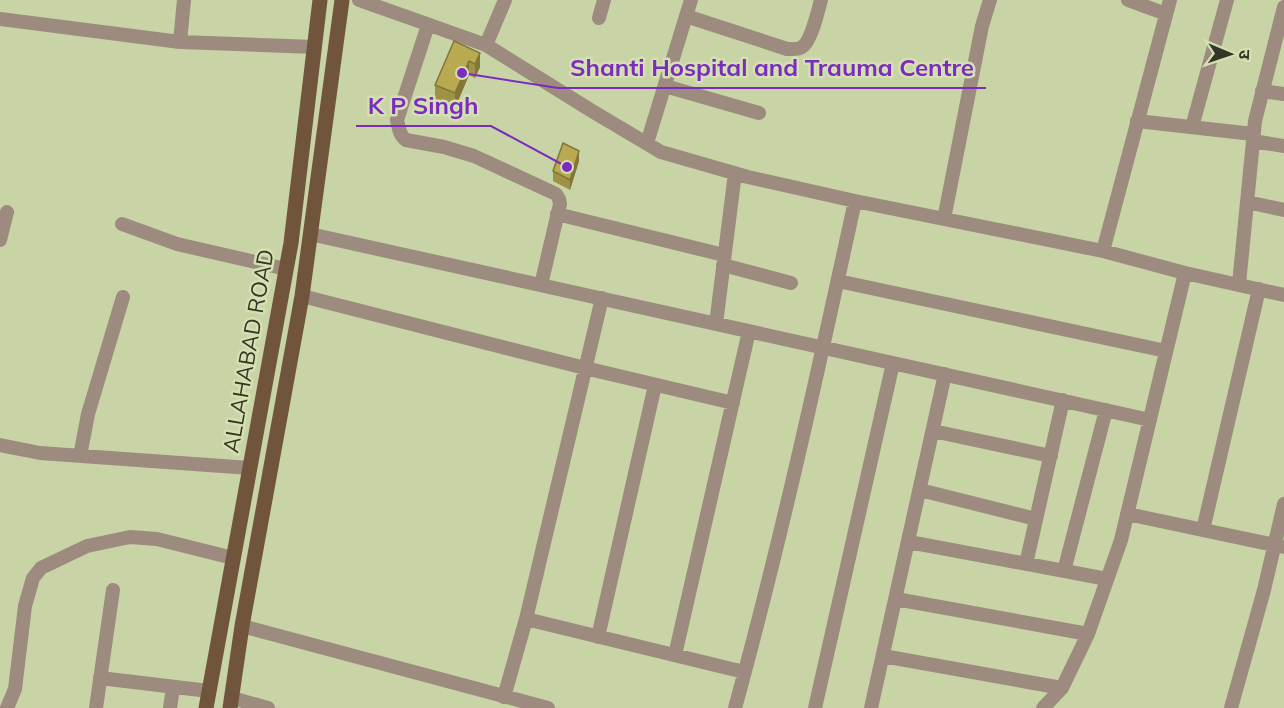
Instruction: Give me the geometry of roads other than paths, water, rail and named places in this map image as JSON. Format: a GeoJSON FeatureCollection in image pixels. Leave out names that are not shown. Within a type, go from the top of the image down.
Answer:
{"type":"FeatureCollection","features":[{"type":"Feature","properties":{"kind":"main road","name":"ALLAHABAD ROAD"},"geometry":{"type":"LineString","coordinates":[[206,708],[291,243],[320,0]]}},
{"type":"Feature","properties":{"kind":"main road"},"geometry":{"type":"LineString","coordinates":[[231,703],[242,626],[302,296],[342,0]]}},
{"type":"Feature","properties":{"kind":"street"},"geometry":{"type":"LineString","coordinates":[[180,42],[184,0]]}},
{"type":"Feature","properties":{"kind":"street"},"geometry":{"type":"LineString","coordinates":[[359,0],[486,45],[662,152],[735,173],[855,201],[1102,251],[1185,273],[1284,295]]}},
{"type":"Feature","properties":{"kind":"street"},"geometry":{"type":"LineString","coordinates":[[486,45],[505,0]]}},
{"type":"Feature","properties":{"kind":"street"},"geometry":{"type":"LineString","coordinates":[[599,18],[604,0]]}},
{"type":"Feature","properties":{"kind":"street"},"geometry":{"type":"LineString","coordinates":[[647,143],[691,0]]}},
{"type":"Feature","properties":{"kind":"street"},"geometry":{"type":"LineString","coordinates":[[686,16],[794,50],[807,43],[821,0]]}},
{"type":"Feature","properties":{"kind":"street"},"geometry":{"type":"LineString","coordinates":[[944,219],[982,26],[990,0]]}},
{"type":"Feature","properties":{"kind":"street"},"geometry":{"type":"LineString","coordinates":[[1102,251],[1168,7],[1128,0]]}},
{"type":"Feature","properties":{"kind":"street"},"geometry":{"type":"LineString","coordinates":[[1192,127],[1227,0]]}},
{"type":"Feature","properties":{"kind":"street"},"geometry":{"type":"LineString","coordinates":[[1239,284],[1255,121],[1262,91],[1279,44],[1284,7]]}},
{"type":"Feature","properties":{"kind":"street"},"geometry":{"type":"LineString","coordinates":[[0,19],[180,42],[314,47]]}},
{"type":"Feature","properties":{"kind":"street"},"geometry":{"type":"LineString","coordinates":[[428,25],[398,120],[402,137],[406,140],[444,147],[474,156],[556,194],[560,204],[541,285]]}},
{"type":"Feature","properties":{"kind":"street"},"geometry":{"type":"LineString","coordinates":[[664,86],[759,113]]}},
{"type":"Feature","properties":{"kind":"street"},"geometry":{"type":"LineString","coordinates":[[1262,91],[1284,94]]}},
{"type":"Feature","properties":{"kind":"street"},"geometry":{"type":"LineString","coordinates":[[1137,121],[1192,127],[1284,146]]}},
{"type":"Feature","properties":{"kind":"street"},"geometry":{"type":"LineString","coordinates":[[717,324],[735,173]]}},
{"type":"Feature","properties":{"kind":"street"},"geometry":{"type":"LineString","coordinates":[[735,708],[824,347],[855,201]]}},
{"type":"Feature","properties":{"kind":"street"},"geometry":{"type":"LineString","coordinates":[[1247,202],[1284,210]]}},
{"type":"Feature","properties":{"kind":"street"},"geometry":{"type":"LineString","coordinates":[[0,240],[7,212]]}},
{"type":"Feature","properties":{"kind":"street"},"geometry":{"type":"LineString","coordinates":[[557,214],[724,260],[791,283]]}},
{"type":"Feature","properties":{"kind":"street"},"geometry":{"type":"LineString","coordinates":[[122,224],[177,244],[286,269]]}},
{"type":"Feature","properties":{"kind":"street"},"geometry":{"type":"LineString","coordinates":[[310,234],[1150,420]]}},
{"type":"Feature","properties":{"kind":"street"},"geometry":{"type":"LineString","coordinates":[[1044,708],[1062,688],[1088,634],[1121,540],[1185,273]]}},
{"type":"Feature","properties":{"kind":"street"},"geometry":{"type":"LineString","coordinates":[[838,281],[1167,351]]}},
{"type":"Feature","properties":{"kind":"street"},"geometry":{"type":"LineString","coordinates":[[1203,530],[1258,289]]}},
{"type":"Feature","properties":{"kind":"street"},"geometry":{"type":"LineString","coordinates":[[302,296],[733,403]]}},
{"type":"Feature","properties":{"kind":"street"},"geometry":{"type":"LineString","coordinates":[[80,456],[88,414],[123,297]]}},
{"type":"Feature","properties":{"kind":"street"},"geometry":{"type":"LineString","coordinates":[[504,697],[526,619],[602,298]]}},
{"type":"Feature","properties":{"kind":"street"},"geometry":{"type":"LineString","coordinates":[[675,655],[749,331]]}},
{"type":"Feature","properties":{"kind":"street"},"geometry":{"type":"LineString","coordinates":[[816,708],[893,363]]}},
{"type":"Feature","properties":{"kind":"street"},"geometry":{"type":"LineString","coordinates":[[871,708],[945,374]]}},
{"type":"Feature","properties":{"kind":"street"},"geometry":{"type":"LineString","coordinates":[[598,637],[655,385]]}},
{"type":"Feature","properties":{"kind":"street"},"geometry":{"type":"LineString","coordinates":[[1026,564],[1063,400]]}},
{"type":"Feature","properties":{"kind":"street"},"geometry":{"type":"LineString","coordinates":[[1064,571],[1106,410]]}},
{"type":"Feature","properties":{"kind":"street"},"geometry":{"type":"LineString","coordinates":[[933,431],[1051,456]]}},
{"type":"Feature","properties":{"kind":"street"},"geometry":{"type":"LineString","coordinates":[[0,445],[40,453],[250,468]]}},
{"type":"Feature","properties":{"kind":"street"},"geometry":{"type":"LineString","coordinates":[[920,490],[1036,519]]}},
{"type":"Feature","properties":{"kind":"street"},"geometry":{"type":"LineString","coordinates":[[1231,708],[1264,590],[1279,546],[1284,504]]}},
{"type":"Feature","properties":{"kind":"street"},"geometry":{"type":"LineString","coordinates":[[1127,514],[1279,546]]}},
{"type":"Feature","properties":{"kind":"street"},"geometry":{"type":"LineString","coordinates":[[7,708],[15,689],[25,606],[33,578],[41,568],[87,546],[130,537],[157,539],[233,558]]}},
{"type":"Feature","properties":{"kind":"street"},"geometry":{"type":"LineString","coordinates":[[909,542],[1107,579]]}},
{"type":"Feature","properties":{"kind":"street"},"geometry":{"type":"LineString","coordinates":[[96,708],[113,590]]}},
{"type":"Feature","properties":{"kind":"street"},"geometry":{"type":"LineString","coordinates":[[896,599],[1088,634]]}},
{"type":"Feature","properties":{"kind":"street"},"geometry":{"type":"LineString","coordinates":[[526,619],[744,672]]}},
{"type":"Feature","properties":{"kind":"street"},"geometry":{"type":"LineString","coordinates":[[242,626],[545,708]]}},
{"type":"Feature","properties":{"kind":"street"},"geometry":{"type":"LineString","coordinates":[[883,656],[1062,688]]}},
{"type":"Feature","properties":{"kind":"street"},"geometry":{"type":"LineString","coordinates":[[100,678],[209,691]]}},
{"type":"Feature","properties":{"kind":"street"},"geometry":{"type":"LineString","coordinates":[[170,708],[173,688]]}},
{"type":"Feature","properties":{"kind":"street"},"geometry":{"type":"LineString","coordinates":[[231,703],[268,708]]}},
{"type":"Feature","properties":{"kind":"place","name":"Shanti Hospital and Trauma Centre"},"geometry":{"type":"Point","coordinates":[462,73]}},
{"type":"Feature","properties":{"kind":"place","name":"K P Singh"},"geometry":{"type":"Point","coordinates":[567,167]}}]}
